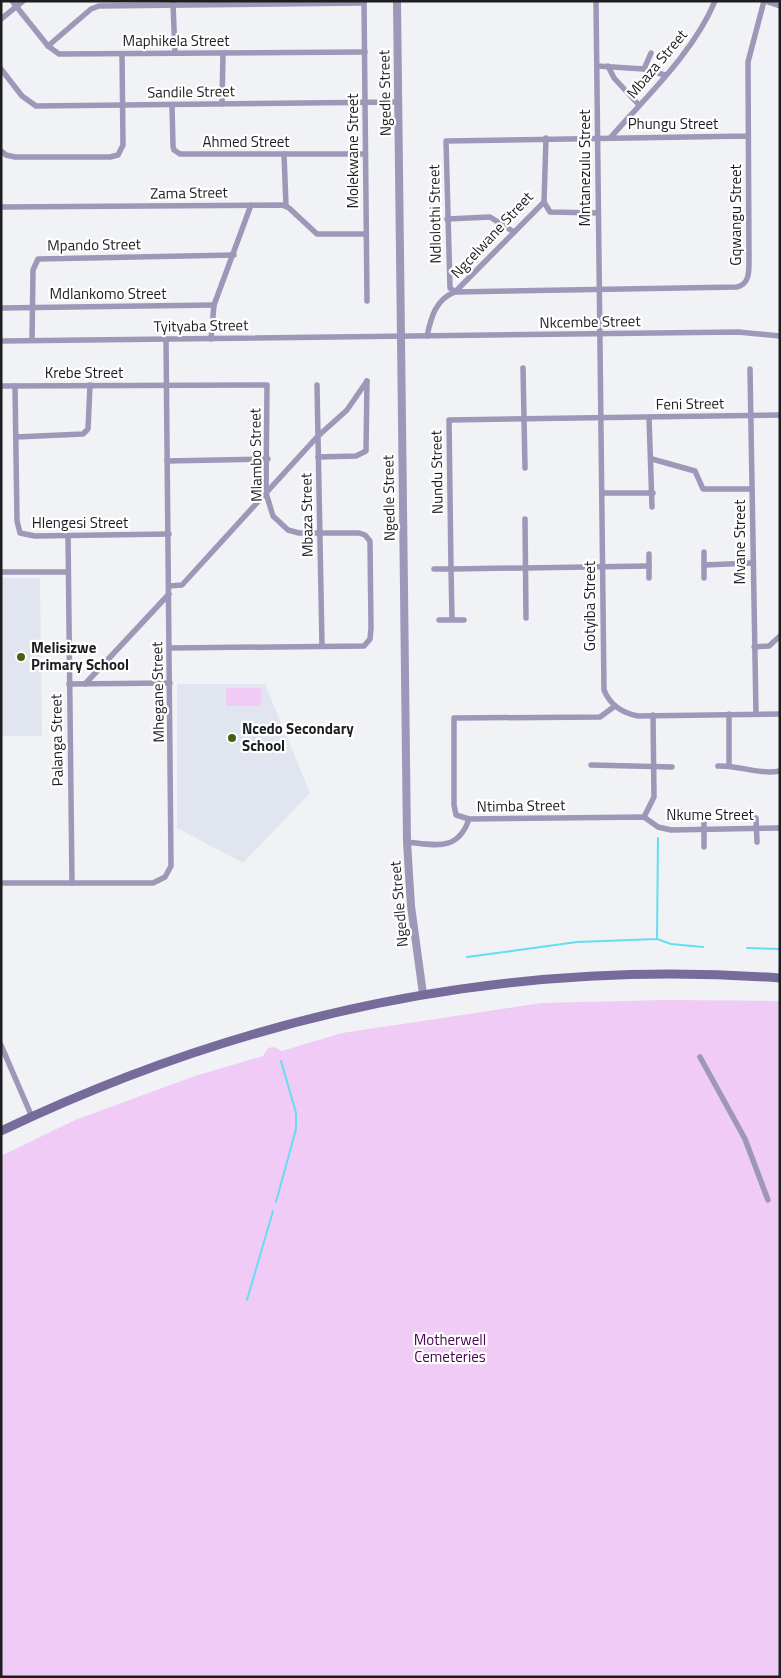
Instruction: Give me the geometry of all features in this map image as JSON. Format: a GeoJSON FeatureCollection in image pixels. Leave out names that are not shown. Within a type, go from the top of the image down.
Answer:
{"type":"FeatureCollection","features":[{"type":"Feature","properties":{"kind":"main road"},"geometry":{"type":"LineString","coordinates":[[1,1131],[126,1076],[238,1037],[296,1021],[423,994],[501,983],[638,973],[695,972],[780,978]]}},
{"type":"Feature","properties":{"kind":"street"},"geometry":{"type":"LineString","coordinates":[[12,1],[48,46],[91,9],[99,6],[173,3],[364,2]]}},
{"type":"Feature","properties":{"kind":"street"},"geometry":{"type":"LineString","coordinates":[[1,19],[24,1]]}},
{"type":"Feature","properties":{"kind":"street","name":"Ngedle Street"},"geometry":{"type":"LineString","coordinates":[[397,1],[407,842],[411,906],[423,994]]}},
{"type":"Feature","properties":{"kind":"street","name":"Mntanezulu Street"},"geometry":{"type":"LineString","coordinates":[[596,1],[599,335]]}},
{"type":"Feature","properties":{"kind":"street","name":"Mbaza Street"},"geometry":{"type":"LineString","coordinates":[[611,137],[700,32],[715,1]]}},
{"type":"Feature","properties":{"kind":"street"},"geometry":{"type":"LineString","coordinates":[[765,1],[780,6]]}},
{"type":"Feature","properties":{"kind":"street","name":"Gqwangu Street"},"geometry":{"type":"LineString","coordinates":[[598,289],[737,286],[744,283],[749,274],[748,62],[765,1]]}},
{"type":"Feature","properties":{"kind":"street","name":"Molekwane Street"},"geometry":{"type":"LineString","coordinates":[[364,2],[367,300]]}},
{"type":"Feature","properties":{"kind":"street"},"geometry":{"type":"LineString","coordinates":[[173,3],[175,53]]}},
{"type":"Feature","properties":{"kind":"street","name":"Maphikela Street"},"geometry":{"type":"LineString","coordinates":[[48,46],[59,54],[365,52]]}},
{"type":"Feature","properties":{"kind":"street"},"geometry":{"type":"LineString","coordinates":[[222,53],[222,104]]}},
{"type":"Feature","properties":{"kind":"street"},"geometry":{"type":"LineString","coordinates":[[644,68],[651,53]]}},
{"type":"Feature","properties":{"kind":"street"},"geometry":{"type":"LineString","coordinates":[[1,151],[12,157],[115,156],[120,152],[123,145],[122,54]]}},
{"type":"Feature","properties":{"kind":"street"},"geometry":{"type":"LineString","coordinates":[[597,66],[644,68],[665,75]]}},
{"type":"Feature","properties":{"kind":"street"},"geometry":{"type":"LineString","coordinates":[[608,66],[614,78],[638,105]]}},
{"type":"Feature","properties":{"kind":"street","name":"Sandile Street"},"geometry":{"type":"LineString","coordinates":[[1,69],[22,96],[32,105],[398,102]]}},
{"type":"Feature","properties":{"kind":"street","name":"Ahmed Street"},"geometry":{"type":"LineString","coordinates":[[172,105],[173,146],[174,150],[180,154],[365,154]]}},
{"type":"Feature","properties":{"kind":"street","name":"Phungu Street"},"geometry":{"type":"LineString","coordinates":[[597,137],[748,136]]}},
{"type":"Feature","properties":{"kind":"street","name":"Ndlolothi Street"},"geometry":{"type":"LineString","coordinates":[[455,292],[450,288],[448,279],[446,141],[597,137]]}},
{"type":"Feature","properties":{"kind":"street","name":"Ngcelwane Street"},"geometry":{"type":"LineString","coordinates":[[428,336],[431,319],[445,296],[455,292],[544,202],[546,138]]}},
{"type":"Feature","properties":{"kind":"street"},"geometry":{"type":"LineString","coordinates":[[284,154],[286,206],[317,234],[366,234]]}},
{"type":"Feature","properties":{"kind":"street"},"geometry":{"type":"LineString","coordinates":[[544,202],[550,212],[598,213]]}},
{"type":"Feature","properties":{"kind":"street"},"geometry":{"type":"LineString","coordinates":[[211,339],[214,306],[251,205]]}},
{"type":"Feature","properties":{"kind":"street","name":"Zama Street"},"geometry":{"type":"LineString","coordinates":[[1,207],[286,206]]}},
{"type":"Feature","properties":{"kind":"street"},"geometry":{"type":"LineString","coordinates":[[447,219],[490,217],[514,232]]}},
{"type":"Feature","properties":{"kind":"street","name":"Mpando Street"},"geometry":{"type":"LineString","coordinates":[[32,340],[33,270],[38,258],[234,255]]}},
{"type":"Feature","properties":{"kind":"street"},"geometry":{"type":"LineString","coordinates":[[455,292],[598,289]]}},
{"type":"Feature","properties":{"kind":"street","name":"Mdlankomo Street"},"geometry":{"type":"LineString","coordinates":[[1,308],[214,306]]}},
{"type":"Feature","properties":{"kind":"street","name":"Nkcembe Street"},"geometry":{"type":"LineString","coordinates":[[401,336],[738,332],[780,336]]}},
{"type":"Feature","properties":{"kind":"street","name":"Gotyiba Street"},"geometry":{"type":"LineString","coordinates":[[599,335],[603,680],[607,697],[615,706]]}},
{"type":"Feature","properties":{"kind":"street","name":"Tyityaba Street"},"geometry":{"type":"LineString","coordinates":[[1,341],[401,336]]}},
{"type":"Feature","properties":{"kind":"street","name":"Mhegane Street"},"geometry":{"type":"LineString","coordinates":[[1,883],[153,883],[160,881],[168,872],[172,858],[166,340]]}},
{"type":"Feature","properties":{"kind":"street"},"geometry":{"type":"LineString","coordinates":[[523,368],[525,468]]}},
{"type":"Feature","properties":{"kind":"street","name":"Mvane Street"},"geometry":{"type":"LineString","coordinates":[[750,369],[756,714]]}},
{"type":"Feature","properties":{"kind":"street"},"geometry":{"type":"LineString","coordinates":[[169,586],[182,585],[317,437],[347,410],[368,382],[366,451],[356,456],[318,457]]}},
{"type":"Feature","properties":{"kind":"street"},"geometry":{"type":"LineString","coordinates":[[16,437],[84,434],[88,428],[90,385]]}},
{"type":"Feature","properties":{"kind":"street","name":"Krebe Street"},"geometry":{"type":"LineString","coordinates":[[1,386],[167,385]]}},
{"type":"Feature","properties":{"kind":"street","name":"Mlambo Street"},"geometry":{"type":"LineString","coordinates":[[167,385],[267,385],[268,459],[266,493],[269,509],[282,525],[299,533],[359,533],[365,534],[370,541],[370,639],[364,646],[170,648]]}},
{"type":"Feature","properties":{"kind":"street","name":"Mbaza Street"},"geometry":{"type":"LineString","coordinates":[[317,385],[322,645]]}},
{"type":"Feature","properties":{"kind":"street","name":"Hlengesi Street"},"geometry":{"type":"LineString","coordinates":[[15,386],[18,530],[26,536],[169,534]]}},
{"type":"Feature","properties":{"kind":"street","name":"Feni Street"},"geometry":{"type":"LineString","coordinates":[[600,417],[780,415]]}},
{"type":"Feature","properties":{"kind":"street","name":"Nundu Street"},"geometry":{"type":"LineString","coordinates":[[452,619],[449,420],[600,417]]}},
{"type":"Feature","properties":{"kind":"street"},"geometry":{"type":"LineString","coordinates":[[650,417],[652,507]]}},
{"type":"Feature","properties":{"kind":"street"},"geometry":{"type":"LineString","coordinates":[[167,460],[268,459]]}},
{"type":"Feature","properties":{"kind":"street"},"geometry":{"type":"LineString","coordinates":[[652,459],[695,471],[703,489],[752,489]]}},
{"type":"Feature","properties":{"kind":"street"},"geometry":{"type":"LineString","coordinates":[[602,493],[653,493]]}},
{"type":"Feature","properties":{"kind":"street"},"geometry":{"type":"LineString","coordinates":[[524,519],[526,618]]}},
{"type":"Feature","properties":{"kind":"street","name":"Palanga Street"},"geometry":{"type":"LineString","coordinates":[[68,536],[68,684],[72,883]]}},
{"type":"Feature","properties":{"kind":"street"},"geometry":{"type":"LineString","coordinates":[[704,552],[704,578]]}},
{"type":"Feature","properties":{"kind":"street"},"geometry":{"type":"LineString","coordinates":[[649,554],[649,578]]}},
{"type":"Feature","properties":{"kind":"street"},"geometry":{"type":"LineString","coordinates":[[704,565],[752,563]]}},
{"type":"Feature","properties":{"kind":"street"},"geometry":{"type":"LineString","coordinates":[[434,569],[649,566]]}},
{"type":"Feature","properties":{"kind":"street"},"geometry":{"type":"LineString","coordinates":[[1,572],[68,572]]}},
{"type":"Feature","properties":{"kind":"street"},"geometry":{"type":"LineString","coordinates":[[85,684],[169,594]]}},
{"type":"Feature","properties":{"kind":"street"},"geometry":{"type":"LineString","coordinates":[[439,620],[464,620]]}},
{"type":"Feature","properties":{"kind":"street"},"geometry":{"type":"LineString","coordinates":[[754,647],[769,646],[780,636]]}},
{"type":"Feature","properties":{"kind":"street"},"geometry":{"type":"LineString","coordinates":[[68,684],[170,683]]}},
{"type":"Feature","properties":{"kind":"street"},"geometry":{"type":"LineString","coordinates":[[615,706],[629,714],[780,714]]}},
{"type":"Feature","properties":{"kind":"street","name":"Ntimba Street"},"geometry":{"type":"LineString","coordinates":[[615,706],[600,716],[454,718],[454,812],[460,818],[469,819],[644,818]]}},
{"type":"Feature","properties":{"kind":"street"},"geometry":{"type":"LineString","coordinates":[[729,714],[729,766]]}},
{"type":"Feature","properties":{"kind":"street"},"geometry":{"type":"LineString","coordinates":[[644,818],[654,801],[654,715]]}},
{"type":"Feature","properties":{"kind":"street"},"geometry":{"type":"LineString","coordinates":[[591,766],[672,766]]}},
{"type":"Feature","properties":{"kind":"street"},"geometry":{"type":"LineString","coordinates":[[718,766],[729,766],[761,773],[780,771]]}},
{"type":"Feature","properties":{"kind":"street"},"geometry":{"type":"LineString","coordinates":[[704,817],[704,847]]}},
{"type":"Feature","properties":{"kind":"street","name":"Nkume Street"},"geometry":{"type":"LineString","coordinates":[[644,818],[666,830],[780,828]]}},
{"type":"Feature","properties":{"kind":"street"},"geometry":{"type":"LineString","coordinates":[[756,818],[757,842]]}},
{"type":"Feature","properties":{"kind":"street"},"geometry":{"type":"LineString","coordinates":[[407,842],[438,845],[455,841],[464,832],[469,819]]}},
{"type":"Feature","properties":{"kind":"street"},"geometry":{"type":"LineString","coordinates":[[2,1047],[32,1117]]}},
{"type":"Feature","properties":{"kind":"street"},"geometry":{"type":"LineString","coordinates":[[700,1057],[745,1139],[768,1200]]}},
{"type":"Feature","properties":{"kind":"shaded area","name":"Melisizwe Primary School"},"geometry":{"type":"Polygon","coordinates":[[[1,578],[40,578],[42,736],[1,736],[1,578]]]}},
{"type":"Feature","properties":{"kind":"shaded area","name":"Ncedo Secondary School"},"geometry":{"type":"Polygon","coordinates":[[[177,684],[265,684],[310,793],[243,863],[177,828],[177,684]]]}},
{"type":"Feature","properties":{"kind":"green space"},"geometry":{"type":"Polygon","coordinates":[[[226,688],[261,688],[261,706],[226,706],[226,688]]]}},
{"type":"Feature","properties":{"kind":"green space","name":"Motherwell Cemeteries"},"geometry":{"type":"Polygon","coordinates":[[[667,1000],[780,1001],[780,1677],[1,1677],[1,1156],[75,1120],[195,1076],[263,1056],[268,1048],[274,1047],[282,1051],[342,1033],[542,1003],[667,1000]]]}},
{"type":"Feature","properties":{"kind":"waterway"},"geometry":{"type":"LineString","coordinates":[[467,957],[577,942],[657,939],[658,838]]}},
{"type":"Feature","properties":{"kind":"waterway"},"geometry":{"type":"LineString","coordinates":[[657,939],[671,944],[703,947]]}},
{"type":"Feature","properties":{"kind":"waterway"},"geometry":{"type":"LineString","coordinates":[[747,948],[780,949]]}},
{"type":"Feature","properties":{"kind":"waterway"},"geometry":{"type":"LineString","coordinates":[[276,1202],[296,1129],[296,1113],[281,1061]]}},
{"type":"Feature","properties":{"kind":"waterway"},"geometry":{"type":"LineString","coordinates":[[247,1300],[273,1211]]}},
{"type":"Feature","properties":{"kind":"place","name":"Melisizwe Primary School"},"geometry":{"type":"Point","coordinates":[21,657]}},
{"type":"Feature","properties":{"kind":"place","name":"Ncedo Secondary School"},"geometry":{"type":"Point","coordinates":[232,738]}}]}
